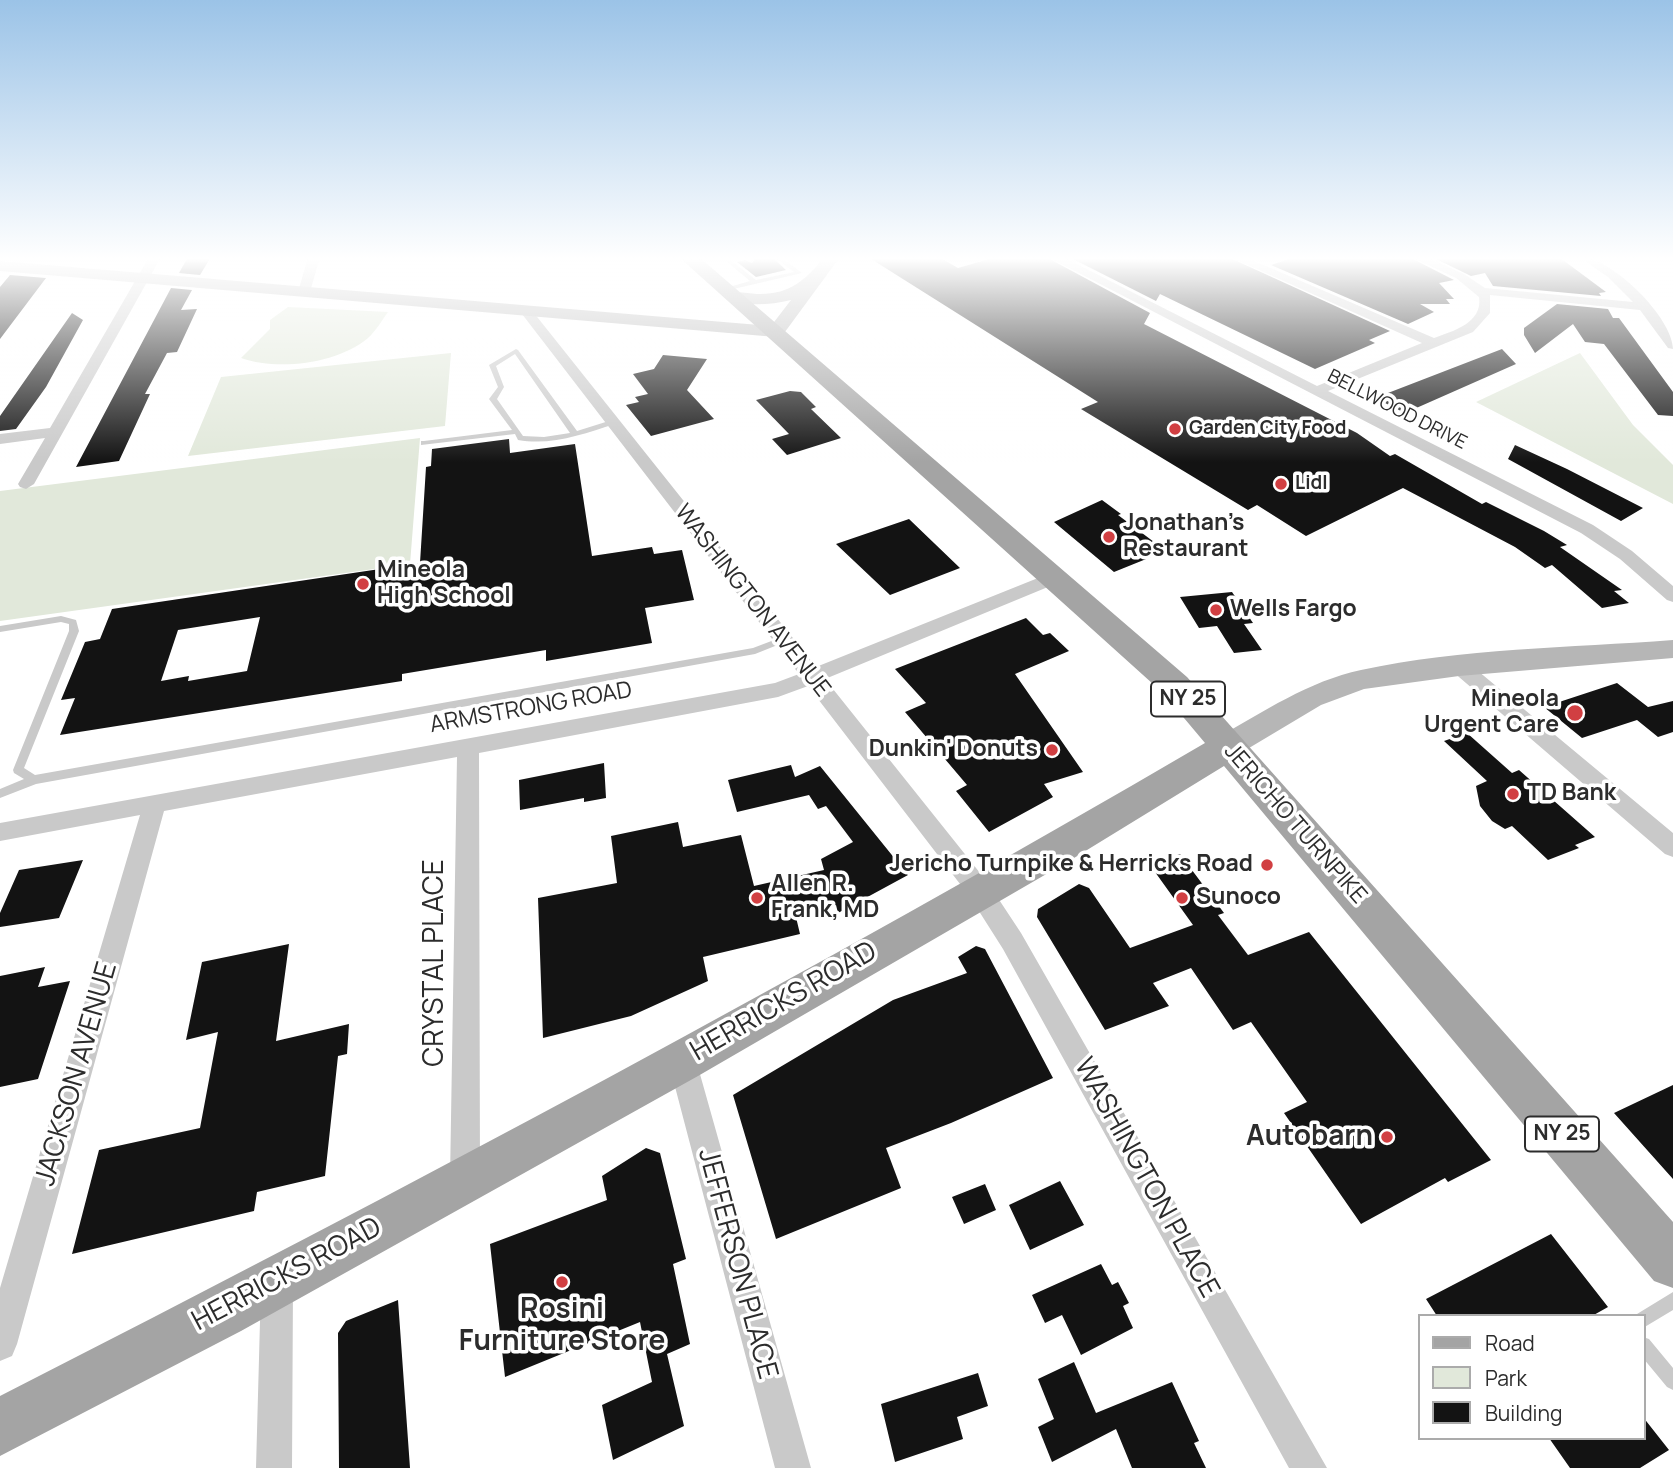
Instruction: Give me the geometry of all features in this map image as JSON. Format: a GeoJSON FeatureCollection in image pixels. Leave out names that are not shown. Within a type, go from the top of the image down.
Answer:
{"type":"FeatureCollection","features":[{"type":"Feature","properties":{"kind":"main road"},"geometry":{"type":"LineString","coordinates":[[699,326],[776,332],[781,326]]}},
{"type":"Feature","properties":{"kind":"main road","name":"JERICHO TURNPIKE"},"geometry":{"type":"LineString","coordinates":[[768,326],[1175,685],[1673,1262]]}},
{"type":"Feature","properties":{"kind":"main road","name":"HERRICKS ROAD"},"geometry":{"type":"LineString","coordinates":[[0,1427],[222,1312],[682,1060],[979,890],[1060,847],[1299,705],[1341,686],[1382,676],[1459,666],[1673,649]]}},
{"type":"Feature","properties":{"kind":"street"},"geometry":{"type":"LineString","coordinates":[[26,484],[116,326]]}},
{"type":"Feature","properties":{"kind":"street","name":"WASHINGTON AVENUE"},"geometry":{"type":"LineString","coordinates":[[537,326],[979,890]]}},
{"type":"Feature","properties":{"kind":"street","name":"BELLWOOD DRIVE"},"geometry":{"type":"LineString","coordinates":[[1188,326],[1587,529],[1626,555],[1673,596]]}},
{"type":"Feature","properties":{"kind":"street"},"geometry":{"type":"LineString","coordinates":[[1393,326],[1433,343]]}},
{"type":"Feature","properties":{"kind":"street"},"geometry":{"type":"LineString","coordinates":[[1317,391],[1472,326]]}},
{"type":"Feature","properties":{"kind":"street"},"geometry":{"type":"LineString","coordinates":[[1659,326],[1673,345]]}},
{"type":"Feature","properties":{"kind":"street"},"geometry":{"type":"LineString","coordinates":[[0,439],[55,432]]}},
{"type":"Feature","properties":{"kind":"street","name":"ARMSTRONG ROAD"},"geometry":{"type":"LineString","coordinates":[[0,832],[778,690],[1054,578]]}},
{"type":"Feature","properties":{"kind":"street"},"geometry":{"type":"LineString","coordinates":[[1459,666],[1673,847]]}},
{"type":"Feature","properties":{"kind":"street","name":"CRYSTAL PLACE"},"geometry":{"type":"LineString","coordinates":[[465,1179],[468,746]]}},
{"type":"Feature","properties":{"kind":"street","name":"JACKSON AVENUE"},"geometry":{"type":"LineString","coordinates":[[0,1344],[154,805]]}},
{"type":"Feature","properties":{"kind":"street","name":"WASHINGTON PLACE"},"geometry":{"type":"LineString","coordinates":[[979,890],[1012,941],[1310,1468]]}},
{"type":"Feature","properties":{"kind":"street","name":"JEFFERSON PLACE"},"geometry":{"type":"LineString","coordinates":[[682,1060],[793,1468]]}},
{"type":"Feature","properties":{"kind":"street"},"geometry":{"type":"LineString","coordinates":[[274,1468],[277,1280]]}},
{"type":"Feature","properties":{"kind":"lane"},"geometry":{"type":"LineString","coordinates":[[575,434],[516,351],[492,365],[501,387],[493,399],[521,438],[531,440],[575,434],[612,422]]}},
{"type":"Feature","properties":{"kind":"lane"},"geometry":{"type":"LineString","coordinates":[[424,443],[517,432]]}},
{"type":"Feature","properties":{"kind":"lane"},"geometry":{"type":"LineString","coordinates":[[0,629],[61,620],[73,622],[74,631],[18,770],[34,780]]}},
{"type":"Feature","properties":{"kind":"lane"},"geometry":{"type":"LineString","coordinates":[[0,794],[34,780],[755,651],[782,640]]}},
{"type":"Feature","properties":{"kind":"lane"},"geometry":{"type":"LineString","coordinates":[[1645,1319],[1673,1300]]}},
{"type":"Feature","properties":{"kind":"lane"},"geometry":{"type":"LineString","coordinates":[[1645,1347],[1673,1381]]}},
{"type":"Feature","properties":{"kind":"green space"},"geometry":{"type":"Polygon","coordinates":[[[270,326],[378,326],[368,338],[355,347],[324,359],[307,363],[272,364],[241,358],[270,329],[270,326]]]}},
{"type":"Feature","properties":{"kind":"green space"},"geometry":{"type":"Polygon","coordinates":[[[451,353],[445,426],[188,456],[221,377],[451,353]]]}},
{"type":"Feature","properties":{"kind":"green space"},"geometry":{"type":"Polygon","coordinates":[[[1580,353],[1633,425],[1673,465],[1673,504],[1476,402],[1580,353]]]}},
{"type":"Feature","properties":{"kind":"green space"},"geometry":{"type":"Polygon","coordinates":[[[420,438],[410,564],[0,621],[0,491],[420,438]]]}},
{"type":"Feature","properties":{"kind":"building"},"geometry":{"type":"Polygon","coordinates":[[[0,326],[10,326],[0,339],[0,326]]]}},
{"type":"Feature","properties":{"kind":"building"},"geometry":{"type":"Polygon","coordinates":[[[63,326],[80,326],[46,387],[16,429],[0,431],[0,416],[63,326]]]}},
{"type":"Feature","properties":{"kind":"building"},"geometry":{"type":"Polygon","coordinates":[[[151,326],[189,326],[177,352],[167,353],[145,394],[150,394],[119,461],[76,467],[151,326]]]}},
{"type":"Feature","properties":{"kind":"building"},"geometry":{"type":"Polygon","coordinates":[[[977,326],[1147,326],[1357,433],[1390,456],[1395,454],[1482,504],[1486,502],[1544,531],[1567,545],[1560,547],[1622,590],[1614,591],[1629,603],[1602,608],[1552,565],[1545,568],[1515,547],[1403,488],[1306,536],[1257,505],[1248,510],[1081,409],[1098,402],[977,326]]]}},
{"type":"Feature","properties":{"kind":"building"},"geometry":{"type":"Polygon","coordinates":[[[1225,326],[1378,326],[1390,331],[1369,340],[1375,343],[1315,369],[1225,326]]]}},
{"type":"Feature","properties":{"kind":"building"},"geometry":{"type":"Polygon","coordinates":[[[1527,326],[1571,326],[1535,353],[1524,335],[1524,328],[1527,326]]]}},
{"type":"Feature","properties":{"kind":"building"},"geometry":{"type":"Polygon","coordinates":[[[1574,326],[1624,326],[1673,392],[1673,416],[1658,415],[1604,344],[1585,342],[1574,326]]]}},
{"type":"Feature","properties":{"kind":"building"},"geometry":{"type":"Polygon","coordinates":[[[1502,349],[1516,364],[1405,413],[1375,398],[1502,349]]]}},
{"type":"Feature","properties":{"kind":"building"},"geometry":{"type":"Polygon","coordinates":[[[663,355],[707,359],[687,390],[714,419],[651,436],[626,405],[639,402],[635,397],[648,394],[633,374],[654,369],[663,355]]]}},
{"type":"Feature","properties":{"kind":"building"},"geometry":{"type":"Polygon","coordinates":[[[790,391],[801,392],[816,407],[811,409],[841,438],[787,455],[772,439],[789,434],[756,400],[790,391]]]}},
{"type":"Feature","properties":{"kind":"building"},"geometry":{"type":"Polygon","coordinates":[[[509,439],[510,453],[575,444],[592,556],[652,547],[654,554],[682,550],[694,600],[645,608],[652,643],[546,661],[546,650],[402,674],[402,681],[60,735],[75,698],[61,700],[85,642],[100,639],[112,609],[420,563],[426,467],[431,466],[432,449],[509,439]],[[260,617],[178,630],[161,681],[189,676],[188,681],[247,671],[260,617]]]}},
{"type":"Feature","properties":{"kind":"building"},"geometry":{"type":"Polygon","coordinates":[[[1515,445],[1643,508],[1621,521],[1508,459],[1515,445]]]}},
{"type":"Feature","properties":{"kind":"building","name":"Jonathan’s Restaurant"},"geometry":{"type":"Polygon","coordinates":[[[1102,500],[1166,551],[1114,572],[1054,522],[1102,500]]]}},
{"type":"Feature","properties":{"kind":"building"},"geometry":{"type":"Polygon","coordinates":[[[909,519],[960,568],[890,595],[836,544],[909,519]]]}},
{"type":"Feature","properties":{"kind":"building","name":"Wells Fargo"},"geometry":{"type":"Polygon","coordinates":[[[1232,592],[1253,623],[1244,624],[1262,650],[1234,653],[1217,626],[1199,628],[1180,597],[1232,592]]]}},
{"type":"Feature","properties":{"kind":"building"},"geometry":{"type":"Polygon","coordinates":[[[1026,618],[1043,635],[1050,633],[1069,651],[1015,674],[1083,772],[1044,784],[1053,797],[989,832],[956,791],[967,785],[905,712],[926,703],[895,669],[1026,618]]]}},
{"type":"Feature","properties":{"kind":"building"},"geometry":{"type":"Polygon","coordinates":[[[1617,683],[1648,707],[1673,701],[1673,732],[1658,737],[1637,720],[1582,738],[1544,707],[1617,683]]]}},
{"type":"Feature","properties":{"kind":"building","name":"TD Bank"},"geometry":{"type":"Polygon","coordinates":[[[1467,733],[1512,773],[1519,770],[1595,837],[1575,845],[1579,848],[1548,860],[1512,826],[1505,829],[1492,821],[1480,806],[1476,786],[1487,781],[1444,741],[1467,733]]]}},
{"type":"Feature","properties":{"kind":"building"},"geometry":{"type":"Polygon","coordinates":[[[604,763],[606,798],[584,802],[584,798],[520,810],[519,780],[604,763]]]}},
{"type":"Feature","properties":{"kind":"building"},"geometry":{"type":"Polygon","coordinates":[[[791,765],[795,777],[820,766],[908,875],[838,913],[836,905],[795,913],[800,934],[703,957],[708,981],[631,1016],[543,1038],[538,898],[617,883],[611,836],[678,822],[683,847],[741,835],[754,886],[824,870],[821,859],[853,842],[826,806],[818,809],[809,795],[737,812],[728,780],[791,765]]]}},
{"type":"Feature","properties":{"kind":"building"},"geometry":{"type":"Polygon","coordinates":[[[1180,854],[1224,913],[1218,915],[1248,955],[1309,932],[1491,1160],[1448,1182],[1445,1178],[1361,1224],[1284,1113],[1307,1102],[1251,1022],[1233,1030],[1191,968],[1153,983],[1169,1006],[1105,1030],[1037,917],[1038,909],[1079,884],[1089,888],[1130,948],[1193,925],[1150,865],[1180,854]]]}},
{"type":"Feature","properties":{"kind":"building"},"geometry":{"type":"Polygon","coordinates":[[[83,860],[59,918],[0,927],[0,913],[19,870],[83,860]]]}},
{"type":"Feature","properties":{"kind":"building"},"geometry":{"type":"Polygon","coordinates":[[[289,944],[276,1041],[349,1024],[347,1054],[338,1056],[325,1176],[257,1192],[254,1211],[72,1254],[99,1150],[200,1128],[218,1032],[186,1040],[202,962],[289,944]]]}},
{"type":"Feature","properties":{"kind":"building"},"geometry":{"type":"Polygon","coordinates":[[[976,946],[985,949],[1053,1078],[886,1148],[901,1188],[776,1239],[733,1095],[893,1000],[967,973],[958,957],[976,946]]]}},
{"type":"Feature","properties":{"kind":"building"},"geometry":{"type":"Polygon","coordinates":[[[45,967],[38,987],[70,981],[38,1079],[0,1087],[0,976],[45,967]]]}},
{"type":"Feature","properties":{"kind":"building"},"geometry":{"type":"Polygon","coordinates":[[[1673,1085],[1673,1179],[1614,1113],[1673,1085]]]}},
{"type":"Feature","properties":{"kind":"building"},"geometry":{"type":"Polygon","coordinates":[[[646,1148],[660,1153],[686,1259],[673,1264],[690,1344],[667,1354],[684,1426],[613,1460],[602,1405],[652,1382],[640,1322],[505,1377],[490,1244],[607,1200],[602,1176],[646,1148]]]}},
{"type":"Feature","properties":{"kind":"building"},"geometry":{"type":"Polygon","coordinates":[[[1060,1181],[1084,1225],[1030,1250],[1009,1205],[1060,1181]]]}},
{"type":"Feature","properties":{"kind":"building"},"geometry":{"type":"Polygon","coordinates":[[[985,1184],[996,1210],[964,1224],[952,1197],[985,1184]]]}},
{"type":"Feature","properties":{"kind":"building"},"geometry":{"type":"Polygon","coordinates":[[[1551,1234],[1608,1307],[1596,1314],[1436,1314],[1426,1299],[1551,1234]]]}},
{"type":"Feature","properties":{"kind":"building"},"geometry":{"type":"Polygon","coordinates":[[[1101,1264],[1112,1285],[1118,1282],[1129,1303],[1123,1306],[1133,1328],[1081,1355],[1062,1315],[1045,1323],[1032,1295],[1101,1264]]]}},
{"type":"Feature","properties":{"kind":"building"},"geometry":{"type":"Polygon","coordinates":[[[398,1300],[410,1468],[339,1468],[338,1333],[346,1321],[398,1300]]]}},
{"type":"Feature","properties":{"kind":"building"},"geometry":{"type":"Polygon","coordinates":[[[1074,1362],[1096,1413],[1172,1382],[1199,1441],[1194,1443],[1206,1468],[1132,1468],[1116,1429],[1052,1462],[1038,1427],[1054,1419],[1038,1379],[1074,1362]]]}},
{"type":"Feature","properties":{"kind":"building"},"geometry":{"type":"Polygon","coordinates":[[[978,1373],[988,1406],[957,1417],[963,1439],[895,1462],[881,1404],[978,1373]]]}},
{"type":"Feature","properties":{"kind":"building"},"geometry":{"type":"Polygon","coordinates":[[[1645,1420],[1669,1450],[1640,1468],[1570,1468],[1550,1440],[1645,1440],[1645,1420]]]}},
{"type":"Feature","properties":{"kind":"place","name":"Garden City Food"},"geometry":{"type":"Point","coordinates":[1175,429]}},
{"type":"Feature","properties":{"kind":"place","name":"Lidl"},"geometry":{"type":"Point","coordinates":[1281,484]}},
{"type":"Feature","properties":{"kind":"place","name":"Jonathan’s Restaurant"},"geometry":{"type":"Point","coordinates":[1109,537]}},
{"type":"Feature","properties":{"kind":"place","name":"Mineola High School"},"geometry":{"type":"Point","coordinates":[363,584]}},
{"type":"Feature","properties":{"kind":"place","name":"Wells Fargo"},"geometry":{"type":"Point","coordinates":[1216,610]}},
{"type":"Feature","properties":{"kind":"place","name":"Mineola Urgent Care"},"geometry":{"type":"Point","coordinates":[1575,713]}},
{"type":"Feature","properties":{"kind":"place","name":"Dunkin' Donuts"},"geometry":{"type":"Point","coordinates":[1052,750]}},
{"type":"Feature","properties":{"kind":"place","name":"TD Bank"},"geometry":{"type":"Point","coordinates":[1513,794]}},
{"type":"Feature","properties":{"kind":"place","name":"Jericho Turnpike & Herricks Road"},"geometry":{"type":"Point","coordinates":[1267,865]}},
{"type":"Feature","properties":{"kind":"place","name":"Allen R. Frank, MD"},"geometry":{"type":"Point","coordinates":[757,898]}},
{"type":"Feature","properties":{"kind":"place","name":"Sunoco"},"geometry":{"type":"Point","coordinates":[1182,898]}},
{"type":"Feature","properties":{"kind":"place","name":"Autobarn"},"geometry":{"type":"Point","coordinates":[1387,1137]}},
{"type":"Feature","properties":{"kind":"place","name":"Rosini Furniture Store"},"geometry":{"type":"Point","coordinates":[562,1282]}}]}
